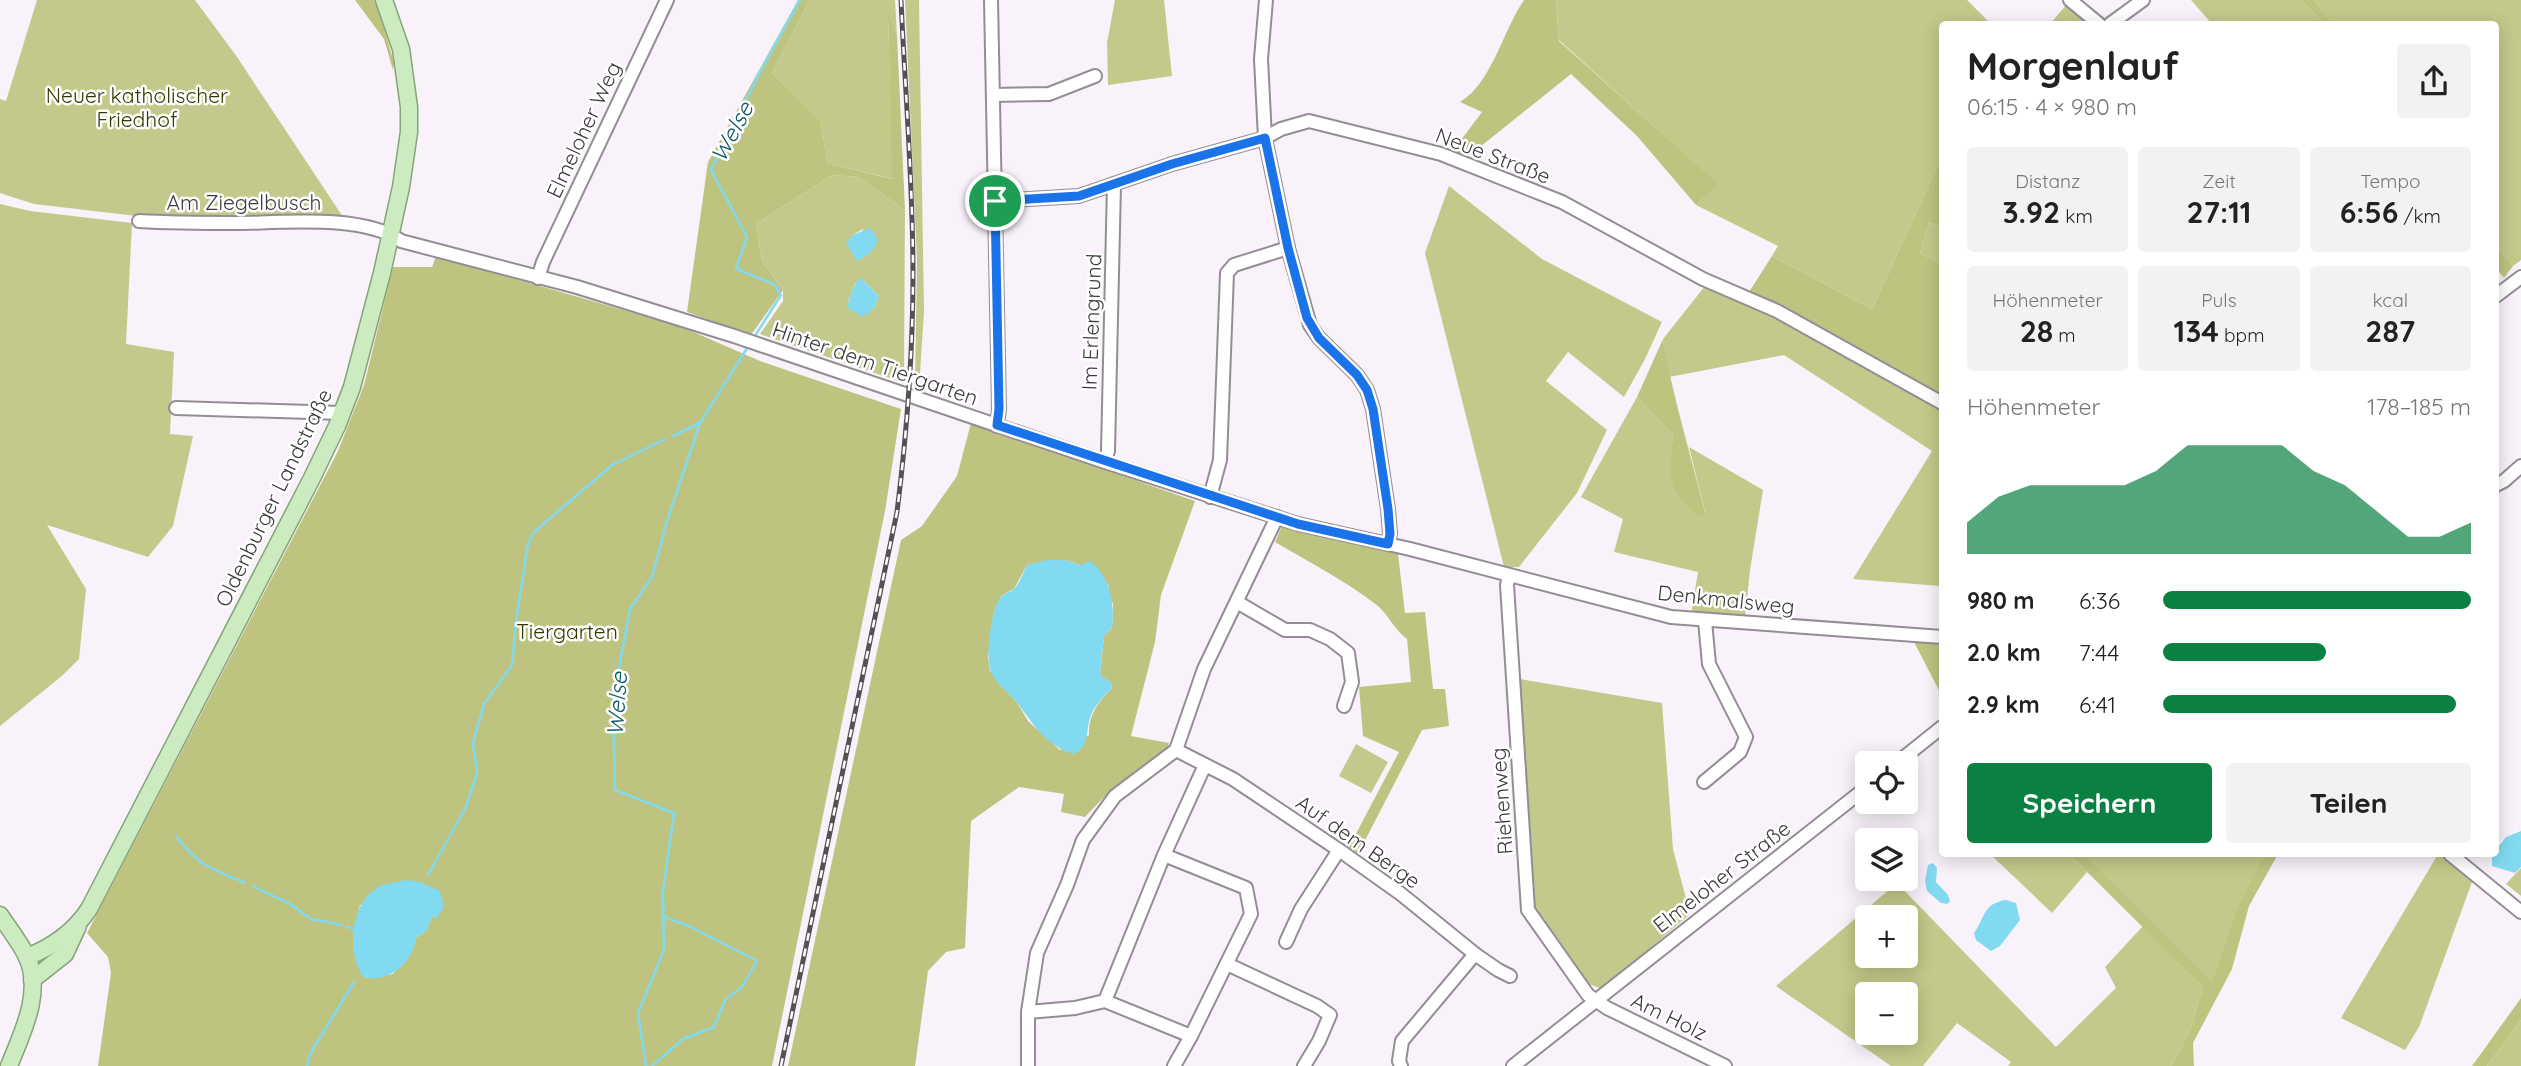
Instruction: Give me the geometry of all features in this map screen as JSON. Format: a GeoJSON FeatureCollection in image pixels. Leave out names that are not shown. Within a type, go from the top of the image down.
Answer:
{"type":"FeatureCollection","features":[{"type":"Feature","properties":{"kind":"main road","name":"Oldenburger Landstraße"},"geometry":{"type":"LineString","coordinates":[[27,957],[47,950],[79,924],[103,883],[305,492],[342,413],[363,348],[391,233],[409,132],[409,107],[401,49],[384,0]]}},
{"type":"Feature","properties":{"kind":"main road"},"geometry":{"type":"LineString","coordinates":[[0,915],[27,957],[32,980],[31,1004],[9,1066]]}},
{"type":"Feature","properties":{"kind":"main road"},"geometry":{"type":"LineString","coordinates":[[32,980],[65,954],[79,924]]}},
{"type":"Feature","properties":{"kind":"street","name":"Elmeloher Weg"},"geometry":{"type":"LineString","coordinates":[[538,278],[543,262],[667,0]]}},
{"type":"Feature","properties":{"kind":"street"},"geometry":{"type":"LineString","coordinates":[[991,0],[999,409],[997,425]]}},
{"type":"Feature","properties":{"kind":"street"},"geometry":{"type":"LineString","coordinates":[[1266,0],[1261,59],[1265,138],[1288,248],[1310,325],[1319,338],[1357,375],[1370,400],[1388,509],[1388,544]]}},
{"type":"Feature","properties":{"kind":"street"},"geometry":{"type":"LineString","coordinates":[[2070,0],[2095,21]]}},
{"type":"Feature","properties":{"kind":"street"},"geometry":{"type":"LineString","coordinates":[[2114,21],[2143,0]]}},
{"type":"Feature","properties":{"kind":"street"},"geometry":{"type":"LineString","coordinates":[[993,95],[1049,94],[1095,76]]}},
{"type":"Feature","properties":{"kind":"street","name":"Neue Straße"},"geometry":{"type":"LineString","coordinates":[[995,201],[1079,196],[1265,138],[1281,129],[1309,121],[1465,162],[1562,202],[1703,279],[1777,311],[1939,401]]}},
{"type":"Feature","properties":{"kind":"street","name":"Im Erlengrund"},"geometry":{"type":"LineString","coordinates":[[1105,462],[1108,443],[1114,184]]}},
{"type":"Feature","properties":{"kind":"street","name":"Am Ziegelbusch"},"geometry":{"type":"LineString","coordinates":[[139,221],[181,223],[320,220],[391,233]]}},
{"type":"Feature","properties":{"kind":"street","name":"Hinter dem Tiergarten"},"geometry":{"type":"LineString","coordinates":[[391,233],[401,241],[538,278],[739,338],[1210,497],[1298,524],[1509,575]]}},
{"type":"Feature","properties":{"kind":"street"},"geometry":{"type":"LineString","coordinates":[[1210,497],[1220,460],[1227,273],[1234,265],[1288,248]]}},
{"type":"Feature","properties":{"kind":"street"},"geometry":{"type":"LineString","coordinates":[[2499,294],[2521,277]]}},
{"type":"Feature","properties":{"kind":"street"},"geometry":{"type":"LineString","coordinates":[[176,408],[342,413]]}},
{"type":"Feature","properties":{"kind":"street"},"geometry":{"type":"LineString","coordinates":[[2499,484],[2521,466]]}},
{"type":"Feature","properties":{"kind":"street"},"geometry":{"type":"LineString","coordinates":[[1028,1066],[1028,1012],[1037,953],[1068,885],[1083,840],[1115,796],[1176,750],[1204,669],[1277,517]]}},
{"type":"Feature","properties":{"kind":"street","name":"Denkmalsweg"},"geometry":{"type":"LineString","coordinates":[[1509,575],[1657,614],[1705,621],[1939,637]]}},
{"type":"Feature","properties":{"kind":"street","name":"Riehenweg"},"geometry":{"type":"LineString","coordinates":[[1509,575],[1507,585],[1528,910],[1588,995],[1598,999]]}},
{"type":"Feature","properties":{"kind":"street"},"geometry":{"type":"LineString","coordinates":[[1237,602],[1285,630],[1310,629],[1330,639],[1348,653],[1352,682],[1345,706]]}},
{"type":"Feature","properties":{"kind":"street"},"geometry":{"type":"LineString","coordinates":[[1704,782],[1740,752],[1746,737],[1709,664],[1705,621]]}},
{"type":"Feature","properties":{"kind":"street"},"geometry":{"type":"LineString","coordinates":[[1912,751],[1939,729]]}},
{"type":"Feature","properties":{"kind":"street","name":"Auf dem Berge"},"geometry":{"type":"LineString","coordinates":[[1176,750],[1233,779],[1339,850],[1401,894],[1475,954],[1510,976]]}},
{"type":"Feature","properties":{"kind":"street"},"geometry":{"type":"LineString","coordinates":[[1105,1001],[1164,855],[1205,765]]}},
{"type":"Feature","properties":{"kind":"street","name":"Elmeloher Straße"},"geometry":{"type":"LineString","coordinates":[[1513,1066],[1855,796]]}},
{"type":"Feature","properties":{"kind":"street"},"geometry":{"type":"LineString","coordinates":[[1286,942],[1301,908],[1339,850]]}},
{"type":"Feature","properties":{"kind":"street"},"geometry":{"type":"LineString","coordinates":[[1164,855],[1246,888],[1251,914],[1174,1066]]}},
{"type":"Feature","properties":{"kind":"street"},"geometry":{"type":"LineString","coordinates":[[2454,857],[2521,912]]}},
{"type":"Feature","properties":{"kind":"street"},"geometry":{"type":"LineString","coordinates":[[1401,1066],[1399,1061],[1402,1041],[1475,954]]}},
{"type":"Feature","properties":{"kind":"street"},"geometry":{"type":"LineString","coordinates":[[1227,964],[1317,1006],[1330,1015],[1304,1066]]}},
{"type":"Feature","properties":{"kind":"street","name":"Am Holz"},"geometry":{"type":"LineString","coordinates":[[1598,999],[1608,1008],[1725,1066]]}},
{"type":"Feature","properties":{"kind":"street"},"geometry":{"type":"LineString","coordinates":[[1028,1012],[1075,1008],[1105,1001],[1191,1036]]}},
{"type":"Feature","properties":{"kind":"green space","name":"Neuer katholischer Friedhof"},"geometry":{"type":"Polygon","coordinates":[[[37,0],[195,0],[237,57],[345,220],[188,222],[34,204],[0,193],[0,99],[6,101],[37,0]]]}},
{"type":"Feature","properties":{"kind":"green space"},"geometry":{"type":"Polygon","coordinates":[[[355,0],[374,0],[394,63],[393,70],[384,39],[355,0]]]}},
{"type":"Feature","properties":{"kind":"green space"},"geometry":{"type":"Polygon","coordinates":[[[798,0],[810,0],[772,73],[821,121],[827,163],[892,179],[888,14],[897,35],[905,210],[858,177],[832,175],[756,224],[762,261],[783,290],[751,335],[687,312],[708,162],[798,0]]]}},
{"type":"Feature","properties":{"kind":"green space"},"geometry":{"type":"Polygon","coordinates":[[[810,0],[895,0],[897,35],[888,17],[893,179],[827,163],[821,121],[772,73],[810,0]]]}},
{"type":"Feature","properties":{"kind":"green space"},"geometry":{"type":"Polygon","coordinates":[[[905,0],[919,0],[924,312],[919,389],[915,386],[917,260],[905,0]]]}},
{"type":"Feature","properties":{"kind":"green space"},"geometry":{"type":"Polygon","coordinates":[[[1115,0],[1164,0],[1172,76],[1108,85],[1107,43],[1115,0]]]}},
{"type":"Feature","properties":{"kind":"green space"},"geometry":{"type":"Polygon","coordinates":[[[1524,0],[1556,0],[1559,41],[1718,184],[1696,205],[1637,136],[1571,74],[1470,155],[1452,152],[1482,112],[1460,102],[1481,82],[1524,0]]]}},
{"type":"Feature","properties":{"kind":"green space"},"geometry":{"type":"Polygon","coordinates":[[[1556,0],[1967,0],[1988,21],[1939,21],[1939,163],[1872,309],[1772,256],[1778,246],[1696,205],[1717,184],[1559,40],[1556,0]]]}},
{"type":"Feature","properties":{"kind":"green space"},"geometry":{"type":"Polygon","coordinates":[[[2191,0],[2301,0],[2322,21],[2209,21],[2191,0]]]}},
{"type":"Feature","properties":{"kind":"green space"},"geometry":{"type":"Polygon","coordinates":[[[2301,0],[2314,0],[2332,21],[2322,21],[2301,0]]]}},
{"type":"Feature","properties":{"kind":"green space"},"geometry":{"type":"Polygon","coordinates":[[[2314,0],[2521,0],[2521,260],[2513,266],[2499,249],[2499,21],[2332,21],[2314,0]]]}},
{"type":"Feature","properties":{"kind":"green space"},"geometry":{"type":"Polygon","coordinates":[[[2067,4],[2086,21],[2053,21],[2067,4]]]}},
{"type":"Feature","properties":{"kind":"green space"},"geometry":{"type":"Polygon","coordinates":[[[1939,163],[1939,225],[1929,223],[1920,253],[1939,263],[1939,392],[1749,292],[1772,256],[1872,309],[1939,163]]]}},
{"type":"Feature","properties":{"kind":"green space"},"geometry":{"type":"Polygon","coordinates":[[[832,175],[858,177],[905,210],[904,371],[901,382],[760,334],[783,301],[783,290],[762,261],[756,224],[832,175]],[[863,229],[847,243],[857,261],[863,229]],[[862,279],[855,284],[848,302],[870,310],[874,308],[879,296],[862,279]]]}},
{"type":"Feature","properties":{"kind":"green space"},"geometry":{"type":"Polygon","coordinates":[[[1449,186],[1542,259],[1662,322],[1624,397],[1568,352],[1546,381],[1607,430],[1577,493],[1519,567],[1504,567],[1425,253],[1449,186]]]}},
{"type":"Feature","properties":{"kind":"green space"},"geometry":{"type":"Polygon","coordinates":[[[0,204],[30,211],[132,223],[126,344],[174,352],[170,434],[193,436],[173,526],[148,557],[47,525],[86,589],[79,659],[0,726],[0,204]]]}},
{"type":"Feature","properties":{"kind":"green space"},"geometry":{"type":"Polygon","coordinates":[[[1929,223],[1939,225],[1939,263],[1920,253],[1929,223]]]}},
{"type":"Feature","properties":{"kind":"green space"},"geometry":{"type":"Polygon","coordinates":[[[2499,249],[2513,266],[2504,278],[2499,272],[2499,249]]]}},
{"type":"Feature","properties":{"kind":"green space","name":"Tiergarten"},"geometry":{"type":"Polygon","coordinates":[[[436,256],[682,327],[760,361],[901,409],[885,511],[772,1066],[98,1066],[111,973],[108,957],[87,933],[338,451],[364,385],[393,267],[432,267],[436,256]],[[360,905],[353,943],[356,960],[367,978],[393,974],[416,938],[427,930],[432,916],[444,907],[360,905]]]}},
{"type":"Feature","properties":{"kind":"green space"},"geometry":{"type":"Polygon","coordinates":[[[1705,286],[1773,313],[1939,404],[1939,586],[1853,579],[1932,451],[1784,355],[1669,377],[1663,339],[1705,286]]]}},
{"type":"Feature","properties":{"kind":"green space"},"geometry":{"type":"Polygon","coordinates":[[[1663,339],[1677,406],[1706,517],[1692,511],[1675,490],[1670,473],[1673,435],[1637,397],[1663,339]]]}},
{"type":"Feature","properties":{"kind":"green space"},"geometry":{"type":"Polygon","coordinates":[[[1637,397],[1673,435],[1670,469],[1706,516],[1689,447],[1763,490],[1745,618],[1691,615],[1698,572],[1614,552],[1623,519],[1581,497],[1637,397]]]}},
{"type":"Feature","properties":{"kind":"green space"},"geometry":{"type":"Polygon","coordinates":[[[971,423],[1195,501],[1161,595],[1155,642],[1131,736],[1169,743],[1167,749],[1108,793],[1085,817],[1061,812],[1064,794],[1019,787],[971,821],[965,948],[946,952],[928,971],[915,1066],[788,1066],[901,540],[922,526],[957,476],[971,423]],[[1065,560],[1027,565],[1014,589],[1001,596],[994,612],[988,657],[990,671],[1018,704],[1028,721],[1060,750],[1089,735],[1090,721],[1095,709],[1112,688],[1111,683],[1100,675],[1104,636],[1112,628],[1113,604],[1108,584],[1081,565],[1065,560]]]}},
{"type":"Feature","properties":{"kind":"green space"},"geometry":{"type":"Polygon","coordinates":[[[1282,526],[1398,554],[1405,613],[1425,612],[1433,689],[1445,689],[1449,726],[1422,730],[1357,856],[1348,849],[1399,752],[1363,736],[1359,687],[1411,682],[1407,639],[1382,610],[1366,597],[1275,542],[1282,526]]]}},
{"type":"Feature","properties":{"kind":"green space"},"geometry":{"type":"Polygon","coordinates":[[[1915,640],[1939,642],[1939,690],[1915,640]]]}},
{"type":"Feature","properties":{"kind":"green space"},"geometry":{"type":"Polygon","coordinates":[[[1520,679],[1662,703],[1673,849],[1690,914],[1602,989],[1589,984],[1535,914],[1520,679]]]}},
{"type":"Feature","properties":{"kind":"green space"},"geometry":{"type":"Polygon","coordinates":[[[1356,744],[1388,762],[1371,793],[1339,776],[1356,744]]]}},
{"type":"Feature","properties":{"kind":"green space"},"geometry":{"type":"Polygon","coordinates":[[[1993,857],[2072,857],[2087,872],[2052,913],[1993,857]]]}},
{"type":"Feature","properties":{"kind":"green space"},"geometry":{"type":"Polygon","coordinates":[[[2072,857],[2087,857],[2212,983],[2235,914],[2262,858],[2276,857],[2249,906],[2232,969],[2193,1043],[2194,1066],[2171,1066],[2189,1033],[2203,987],[2072,857]]]}},
{"type":"Feature","properties":{"kind":"green space"},"geometry":{"type":"Polygon","coordinates":[[[2087,857],[2263,857],[2212,984],[2087,857]]]}},
{"type":"Feature","properties":{"kind":"green space"},"geometry":{"type":"Polygon","coordinates":[[[2436,857],[2442,857],[2472,882],[2419,1027],[2405,1050],[2341,1018],[2436,857]]]}},
{"type":"Feature","properties":{"kind":"green space"},"geometry":{"type":"Polygon","coordinates":[[[2521,868],[2521,896],[2506,884],[2521,868]]]}},
{"type":"Feature","properties":{"kind":"green space"},"geometry":{"type":"Polygon","coordinates":[[[1888,891],[1905,891],[2056,1047],[2116,988],[2105,967],[2143,926],[2203,987],[2189,1033],[2171,1066],[2008,1066],[2011,1062],[1957,1023],[1923,1066],[1891,1066],[1861,1045],[1918,1045],[1918,982],[1855,982],[1855,1041],[1776,986],[1855,919],[1855,968],[1918,968],[1918,905],[1871,905],[1888,891]]]}},
{"type":"Feature","properties":{"kind":"green space"},"geometry":{"type":"Polygon","coordinates":[[[2521,998],[2521,1020],[2487,1066],[2472,1066],[2521,998]]]}},
{"type":"Feature","properties":{"kind":"green space"},"geometry":{"type":"Polygon","coordinates":[[[2521,1020],[2521,1066],[2487,1066],[2521,1020]]]}},
{"type":"Feature","properties":{"kind":"water"},"geometry":{"type":"Polygon","coordinates":[[[870,228],[878,239],[877,243],[857,261],[846,243],[853,235],[870,228]]]}},
{"type":"Feature","properties":{"kind":"water"},"geometry":{"type":"Polygon","coordinates":[[[862,279],[879,296],[874,308],[863,317],[848,308],[853,290],[858,280],[862,279]]]}},
{"type":"Feature","properties":{"kind":"water"},"geometry":{"type":"Polygon","coordinates":[[[1047,560],[1065,560],[1081,565],[1090,561],[1107,582],[1112,600],[1112,628],[1104,636],[1100,674],[1111,683],[1112,688],[1093,711],[1085,742],[1074,754],[1042,735],[1016,701],[996,681],[989,665],[992,623],[1000,598],[1016,587],[1027,565],[1047,560]]]}},
{"type":"Feature","properties":{"kind":"water"},"geometry":{"type":"Polygon","coordinates":[[[2521,831],[2521,867],[2515,873],[2492,866],[2492,857],[2499,857],[2499,846],[2506,837],[2521,831]]]}},
{"type":"Feature","properties":{"kind":"water"},"geometry":{"type":"Polygon","coordinates":[[[1933,863],[1937,868],[1936,882],[1948,895],[1950,901],[1947,904],[1941,903],[1927,891],[1925,881],[1928,865],[1933,863]]]}},
{"type":"Feature","properties":{"kind":"water"},"geometry":{"type":"Polygon","coordinates":[[[407,880],[420,882],[440,891],[444,907],[437,918],[432,917],[427,930],[416,938],[410,956],[398,970],[381,977],[363,977],[353,943],[360,907],[375,889],[407,880]]]}},
{"type":"Feature","properties":{"kind":"water"},"geometry":{"type":"Polygon","coordinates":[[[2006,900],[2016,903],[2020,920],[2000,946],[1991,951],[1976,940],[1974,933],[1988,908],[2006,900]]]}},
{"type":"Feature","properties":{"kind":"waterway","name":"Welse"},"geometry":{"type":"LineString","coordinates":[[753,339],[781,295],[774,284],[736,269],[747,237],[711,170],[800,0]]}},
{"type":"Feature","properties":{"kind":"waterway","name":"Welse"},"geometry":{"type":"LineString","coordinates":[[646,1066],[638,1013],[664,950],[663,891],[674,813],[615,790],[613,700],[630,609],[652,577],[667,521],[700,423],[749,345]]}},
{"type":"Feature","properties":{"kind":"waterway","name":"Welse"},"geometry":{"type":"LineString","coordinates":[[673,436],[700,423]]}},
{"type":"Feature","properties":{"kind":"waterway","name":"Welse"},"geometry":{"type":"LineString","coordinates":[[428,875],[466,807],[477,773],[473,743],[484,704],[512,665],[528,544],[534,532],[612,465],[665,439]]}},
{"type":"Feature","properties":{"kind":"waterway"},"geometry":{"type":"LineString","coordinates":[[176,836],[199,860],[214,870],[245,883]]}},
{"type":"Feature","properties":{"kind":"waterway"},"geometry":{"type":"LineString","coordinates":[[252,886],[290,904],[311,919],[342,925]]}},
{"type":"Feature","properties":{"kind":"waterway","name":"Welse"},"geometry":{"type":"LineString","coordinates":[[652,1066],[683,1039],[714,1027],[725,1000],[742,987],[757,961],[689,926],[664,917]]}},
{"type":"Feature","properties":{"kind":"waterway"},"geometry":{"type":"LineString","coordinates":[[347,927],[354,929]]}},
{"type":"Feature","properties":{"kind":"waterway","name":"Welse"},"geometry":{"type":"LineString","coordinates":[[307,1066],[310,1054],[354,982]]}},
{"type":"Feature","properties":{"kind":"railway"},"geometry":{"type":"LineString","coordinates":[[781,1066],[897,512],[901,482],[913,302],[913,238],[901,0]]}},
{"type":"Feature","properties":{"kind":"route"},"geometry":{"type":"LineString","coordinates":[[1265,138],[1305,313],[1319,338],[1357,375],[1367,390],[1373,409],[1388,509],[1388,544],[1298,524],[997,425],[999,409],[995,201],[1079,196],[1172,164],[1265,138]]}}]}
